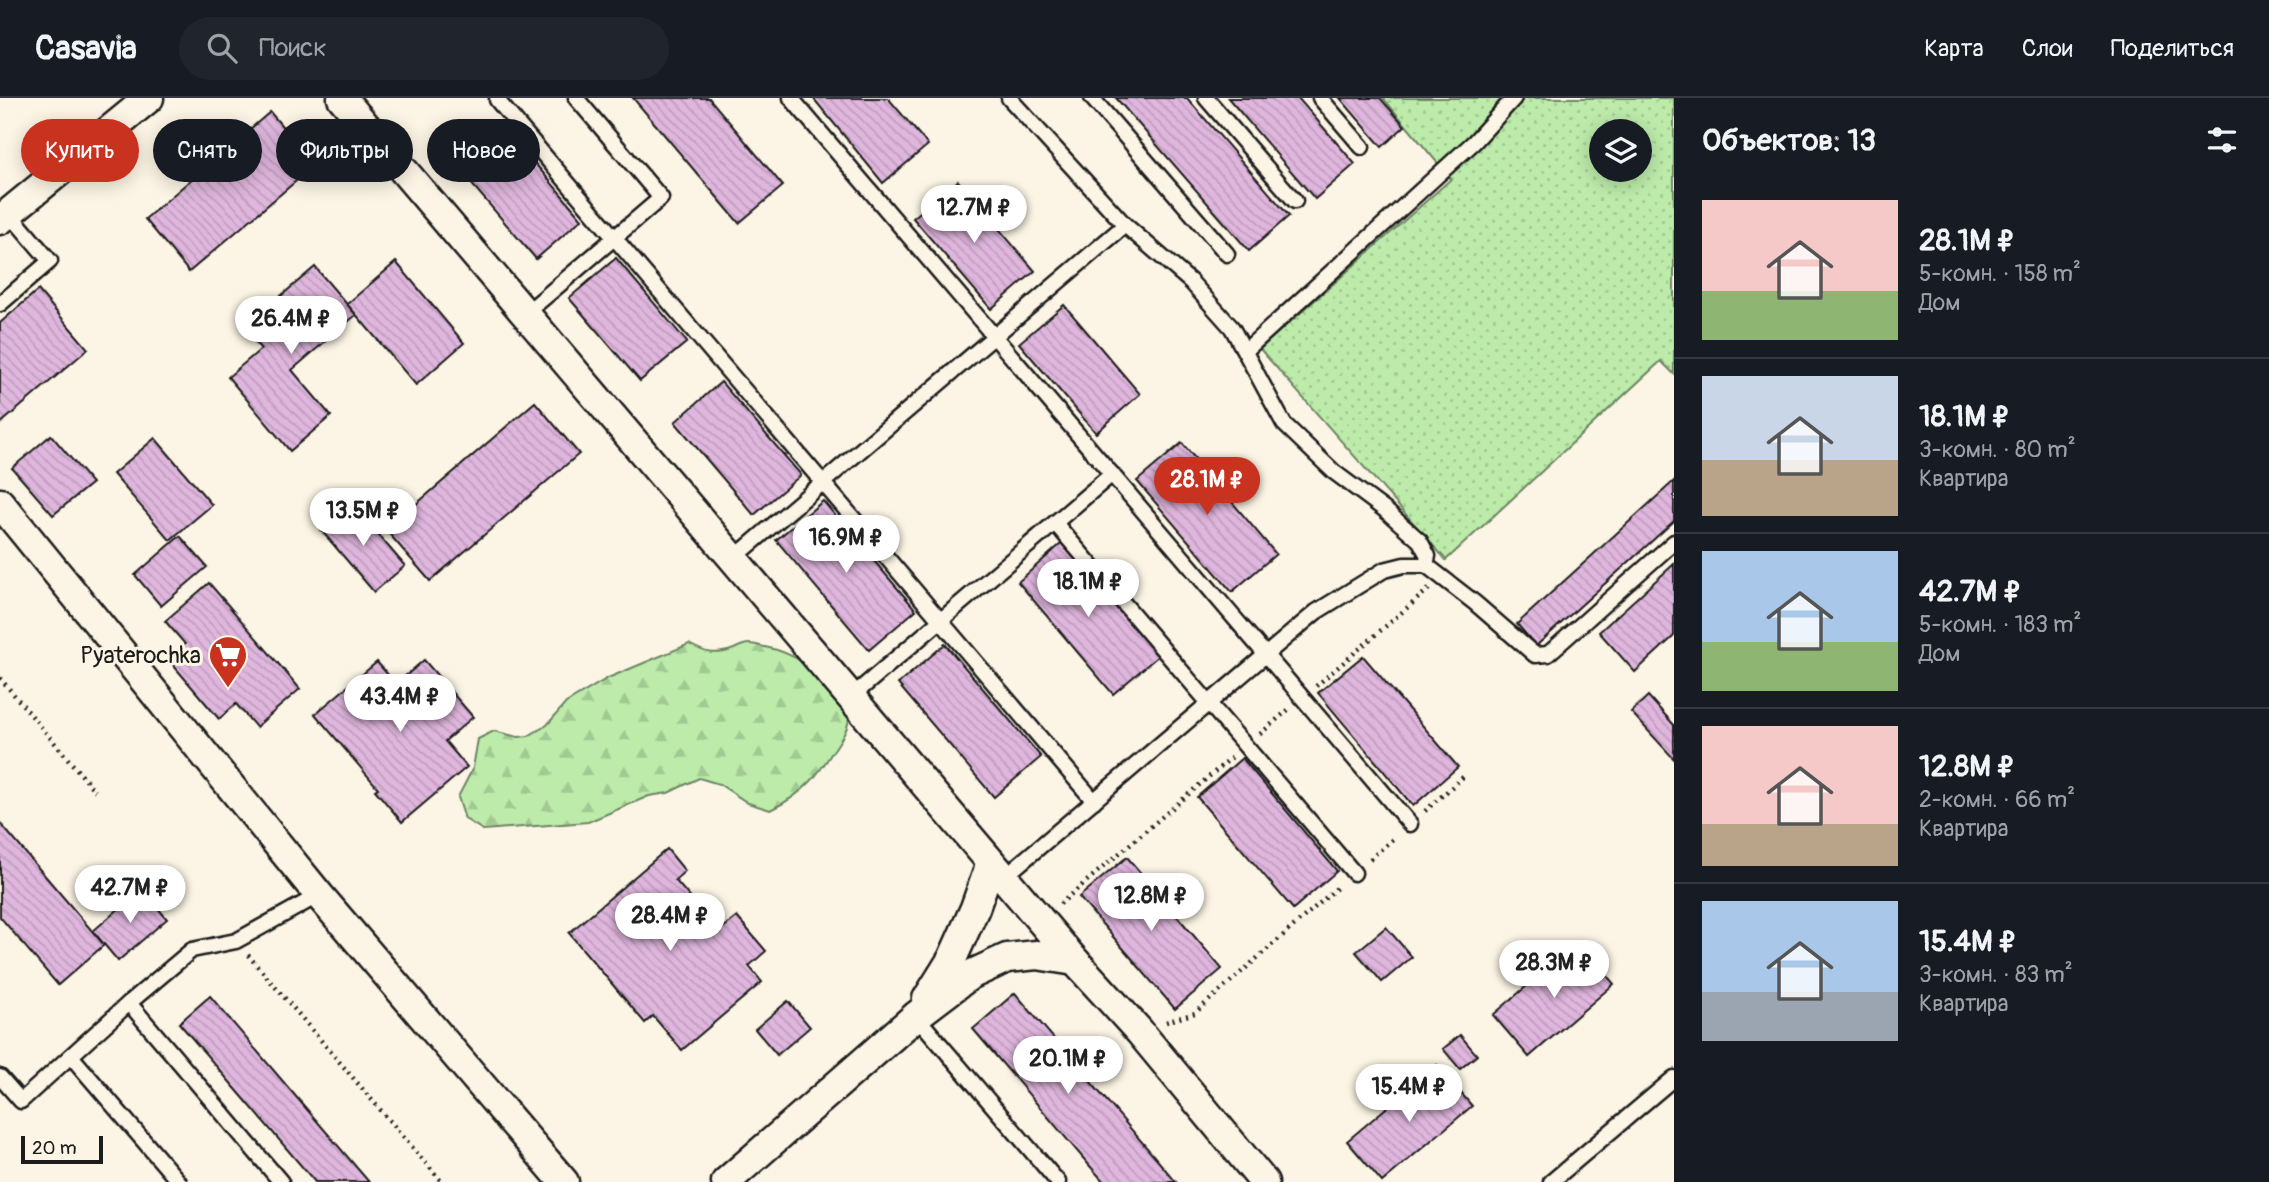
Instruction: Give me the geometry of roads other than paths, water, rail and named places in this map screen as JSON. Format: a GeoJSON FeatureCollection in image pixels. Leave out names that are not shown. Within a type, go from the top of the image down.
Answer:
{"type":"FeatureCollection","features":[{"type":"Feature","properties":{"kind":"street"},"geometry":{"type":"LineString","coordinates":[[5,217],[149,98]]}},
{"type":"Feature","properties":{"kind":"street"},"geometry":{"type":"LineString","coordinates":[[342,98],[1075,961],[1139,1031],[1264,1182]]}},
{"type":"Feature","properties":{"kind":"street"},"geometry":{"type":"LineString","coordinates":[[0,503],[319,895],[564,1182]]}},
{"type":"Feature","properties":{"kind":"street"},"geometry":{"type":"LineString","coordinates":[[916,1016],[952,959],[975,908],[998,870]]}},
{"type":"Feature","properties":{"kind":"street"},"geometry":{"type":"LineString","coordinates":[[740,1174],[916,1016],[970,975],[1007,958],[1037,955],[1075,961]]}},
{"type":"Feature","properties":{"kind":"lane"},"geometry":{"type":"LineString","coordinates":[[525,314],[661,198],[576,98]]}},
{"type":"Feature","properties":{"kind":"lane"},"geometry":{"type":"LineString","coordinates":[[791,98],[1410,824]]}},
{"type":"Feature","properties":{"kind":"lane"},"geometry":{"type":"LineString","coordinates":[[1010,98],[1125,225],[1191,282],[1232,328],[1284,425],[1334,472],[1385,510],[1420,541],[1428,556],[1426,565]]}},
{"type":"Feature","properties":{"kind":"lane"},"geometry":{"type":"LineString","coordinates":[[1092,98],[1227,254]]}},
{"type":"Feature","properties":{"kind":"lane"},"geometry":{"type":"LineString","coordinates":[[1206,98],[1295,201]]}},
{"type":"Feature","properties":{"kind":"lane"},"geometry":{"type":"LineString","coordinates":[[1320,98],[1362,147]]}},
{"type":"Feature","properties":{"kind":"lane"},"geometry":{"type":"LineString","coordinates":[[1245,351],[1474,142],[1514,98]]}},
{"type":"Feature","properties":{"kind":"lane"},"geometry":{"type":"LineString","coordinates":[[497,100],[1094,801]]}},
{"type":"Feature","properties":{"kind":"lane"},"geometry":{"type":"LineString","coordinates":[[0,304],[50,261],[5,217]]}},
{"type":"Feature","properties":{"kind":"lane"},"geometry":{"type":"LineString","coordinates":[[733,559],[1125,225]]}},
{"type":"Feature","properties":{"kind":"lane"},"geometry":{"type":"LineString","coordinates":[[851,697],[1112,474]]}},
{"type":"Feature","properties":{"kind":"lane"},"geometry":{"type":"LineString","coordinates":[[1055,523],[1354,873]]}},
{"type":"Feature","properties":{"kind":"lane"},"geometry":{"type":"LineString","coordinates":[[998,870],[1094,801],[1317,612],[1384,570],[1405,565],[1426,565],[1535,655],[1548,654],[1674,542]]}},
{"type":"Feature","properties":{"kind":"lane"},"geometry":{"type":"LineString","coordinates":[[0,1077],[21,1101],[192,950],[236,941],[319,895]]}},
{"type":"Feature","properties":{"kind":"lane"},"geometry":{"type":"LineString","coordinates":[[129,1003],[282,1182]]}},
{"type":"Feature","properties":{"kind":"lane"},"geometry":{"type":"LineString","coordinates":[[916,1016],[1058,1182]]}},
{"type":"Feature","properties":{"kind":"lane"},"geometry":{"type":"LineString","coordinates":[[71,1056],[179,1182]]}},
{"type":"Feature","properties":{"kind":"lane"},"geometry":{"type":"LineString","coordinates":[[1551,1182],[1674,1078]]}},
{"type":"Feature","properties":{"kind":"place","name":"Pyaterochka"},"geometry":{"type":"Point","coordinates":[228,689]}}]}
